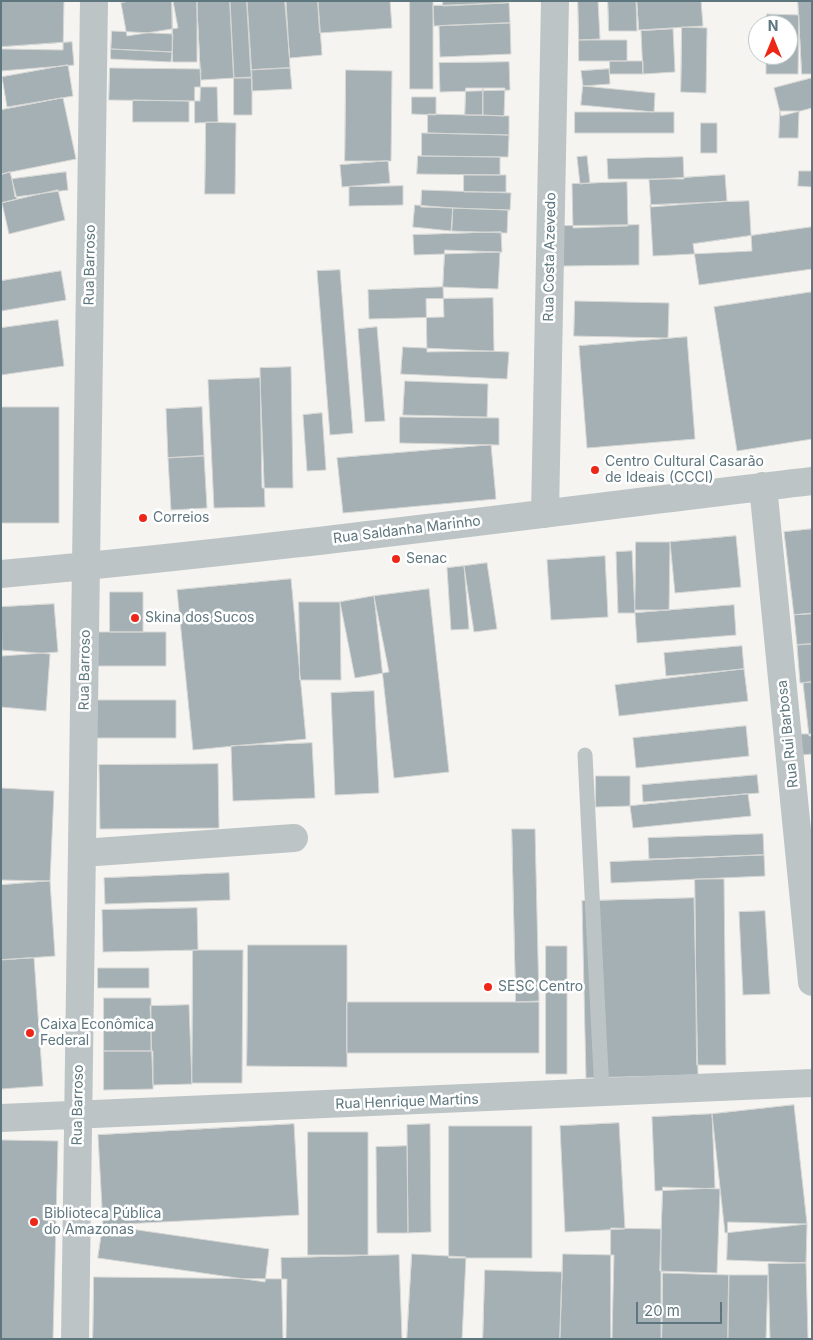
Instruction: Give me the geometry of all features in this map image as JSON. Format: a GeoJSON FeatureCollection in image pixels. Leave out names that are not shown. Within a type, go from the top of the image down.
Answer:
{"type":"FeatureCollection","features":[{"type":"Feature","properties":{"kind":"street","name":"Rua Barroso"},"geometry":{"type":"LineString","coordinates":[[75,1339],[94,1]]}},
{"type":"Feature","properties":{"kind":"street","name":"Rua Costa Azevedo"},"geometry":{"type":"LineString","coordinates":[[545,514],[555,1]]}},
{"type":"Feature","properties":{"kind":"street","name":"Rua Saldanha Marinho"},"geometry":{"type":"LineString","coordinates":[[1,574],[545,514],[812,481]]}},
{"type":"Feature","properties":{"kind":"street","name":"Rua Rui Barbosa"},"geometry":{"type":"LineString","coordinates":[[763,486],[812,982]]}},
{"type":"Feature","properties":{"kind":"street"},"geometry":{"type":"LineString","coordinates":[[82,853],[294,838]]}},
{"type":"Feature","properties":{"kind":"street","name":"Rua Henrique Martins"},"geometry":{"type":"LineString","coordinates":[[1,1118],[812,1083]]}},
{"type":"Feature","properties":{"kind":"lane"},"geometry":{"type":"LineString","coordinates":[[585,755],[602,1093]]}},
{"type":"Feature","properties":{"kind":"building"},"geometry":{"type":"Polygon","coordinates":[[[1,1],[64,1],[63,50],[1,49],[1,1]]]}},
{"type":"Feature","properties":{"kind":"building"},"geometry":{"type":"Polygon","coordinates":[[[130,1],[173,1],[178,28],[127,36],[121,3],[130,1]]]}},
{"type":"Feature","properties":{"kind":"building"},"geometry":{"type":"Polygon","coordinates":[[[172,1],[197,1],[197,62],[173,62],[172,1]]]}},
{"type":"Feature","properties":{"kind":"building"},"geometry":{"type":"Polygon","coordinates":[[[197,1],[230,1],[234,78],[201,80],[197,1]]]}},
{"type":"Feature","properties":{"kind":"building"},"geometry":{"type":"Polygon","coordinates":[[[230,1],[247,1],[252,77],[234,78],[230,1]]]}},
{"type":"Feature","properties":{"kind":"building"},"geometry":{"type":"Polygon","coordinates":[[[247,1],[286,1],[290,68],[251,70],[247,1]]]}},
{"type":"Feature","properties":{"kind":"building"},"geometry":{"type":"Polygon","coordinates":[[[285,1],[318,1],[322,55],[290,58],[285,1]]]}},
{"type":"Feature","properties":{"kind":"building"},"geometry":{"type":"Polygon","coordinates":[[[318,1],[390,1],[392,28],[320,33],[318,1]]]}},
{"type":"Feature","properties":{"kind":"building"},"geometry":{"type":"Polygon","coordinates":[[[410,1],[433,1],[433,89],[410,89],[410,1]]]}},
{"type":"Feature","properties":{"kind":"building"},"geometry":{"type":"Polygon","coordinates":[[[443,1],[506,1],[506,3],[443,6],[443,1]]]}},
{"type":"Feature","properties":{"kind":"building"},"geometry":{"type":"Polygon","coordinates":[[[578,1],[598,1],[600,39],[579,40],[578,1]]]}},
{"type":"Feature","properties":{"kind":"building"},"geometry":{"type":"Polygon","coordinates":[[[608,1],[636,1],[637,31],[609,31],[608,1]]]}},
{"type":"Feature","properties":{"kind":"building"},"geometry":{"type":"Polygon","coordinates":[[[637,1],[701,1],[703,26],[639,30],[637,1]]]}},
{"type":"Feature","properties":{"kind":"building"},"geometry":{"type":"Polygon","coordinates":[[[798,1],[812,1],[812,74],[802,74],[798,1]]]}},
{"type":"Feature","properties":{"kind":"building"},"geometry":{"type":"Polygon","coordinates":[[[509,3],[510,23],[434,26],[433,6],[509,3]]]}},
{"type":"Feature","properties":{"kind":"building"},"geometry":{"type":"Polygon","coordinates":[[[767,14],[799,15],[798,74],[766,74],[766,65],[798,65],[798,15],[767,14]]]}},
{"type":"Feature","properties":{"kind":"building"},"geometry":{"type":"Polygon","coordinates":[[[510,23],[511,54],[440,57],[439,26],[510,23]]]}},
{"type":"Feature","properties":{"kind":"building"},"geometry":{"type":"Polygon","coordinates":[[[682,27],[707,28],[706,93],[681,92],[682,27]]]}},
{"type":"Feature","properties":{"kind":"building"},"geometry":{"type":"Polygon","coordinates":[[[673,29],[675,72],[643,74],[641,31],[673,29]]]}},
{"type":"Feature","properties":{"kind":"building"},"geometry":{"type":"Polygon","coordinates":[[[112,31],[173,34],[172,52],[111,49],[112,31]]]}},
{"type":"Feature","properties":{"kind":"building"},"geometry":{"type":"Polygon","coordinates":[[[579,40],[627,40],[627,61],[579,61],[579,40]]]}},
{"type":"Feature","properties":{"kind":"building"},"geometry":{"type":"Polygon","coordinates":[[[72,42],[74,65],[1,71],[1,47],[72,42]]]}},
{"type":"Feature","properties":{"kind":"building"},"geometry":{"type":"Polygon","coordinates":[[[111,49],[172,52],[171,62],[111,59],[111,49]]]}},
{"type":"Feature","properties":{"kind":"building"},"geometry":{"type":"Polygon","coordinates":[[[610,61],[643,61],[643,74],[610,74],[610,61]]]}},
{"type":"Feature","properties":{"kind":"building"},"geometry":{"type":"Polygon","coordinates":[[[509,62],[510,90],[440,92],[439,63],[509,62]]]}},
{"type":"Feature","properties":{"kind":"building"},"geometry":{"type":"Polygon","coordinates":[[[68,65],[73,96],[7,107],[2,77],[68,65]]]}},
{"type":"Feature","properties":{"kind":"building"},"geometry":{"type":"Polygon","coordinates":[[[110,68],[201,69],[200,101],[109,100],[110,68]]]}},
{"type":"Feature","properties":{"kind":"building"},"geometry":{"type":"Polygon","coordinates":[[[290,68],[292,89],[252,91],[251,70],[290,68]]]}},
{"type":"Feature","properties":{"kind":"building"},"geometry":{"type":"Polygon","coordinates":[[[609,69],[610,84],[583,86],[581,71],[609,69]]]}},
{"type":"Feature","properties":{"kind":"building"},"geometry":{"type":"Polygon","coordinates":[[[346,70],[392,71],[391,161],[345,161],[346,70]]]}},
{"type":"Feature","properties":{"kind":"building"},"geometry":{"type":"Polygon","coordinates":[[[234,78],[252,78],[252,115],[234,115],[234,78]]]}},
{"type":"Feature","properties":{"kind":"building"},"geometry":{"type":"Polygon","coordinates":[[[812,78],[812,108],[781,116],[774,88],[812,78]]]}},
{"type":"Feature","properties":{"kind":"building"},"geometry":{"type":"Polygon","coordinates":[[[583,86],[655,93],[654,112],[581,105],[583,86]]]}},
{"type":"Feature","properties":{"kind":"building"},"geometry":{"type":"Polygon","coordinates":[[[195,87],[217,87],[218,122],[195,123],[195,87]]]}},
{"type":"Feature","properties":{"kind":"building"},"geometry":{"type":"Polygon","coordinates":[[[466,88],[483,88],[483,115],[465,115],[466,88]]]}},
{"type":"Feature","properties":{"kind":"building"},"geometry":{"type":"Polygon","coordinates":[[[483,88],[505,88],[504,116],[483,115],[483,88]]]}},
{"type":"Feature","properties":{"kind":"building"},"geometry":{"type":"Polygon","coordinates":[[[412,97],[436,97],[436,115],[412,114],[412,97]]]}},
{"type":"Feature","properties":{"kind":"building"},"geometry":{"type":"Polygon","coordinates":[[[63,98],[76,159],[1,174],[1,110],[63,98]]]}},
{"type":"Feature","properties":{"kind":"building"},"geometry":{"type":"Polygon","coordinates":[[[133,100],[189,101],[189,122],[133,122],[133,100]]]}},
{"type":"Feature","properties":{"kind":"building"},"geometry":{"type":"Polygon","coordinates":[[[780,111],[799,111],[798,138],[779,138],[780,111]]]}},
{"type":"Feature","properties":{"kind":"building"},"geometry":{"type":"Polygon","coordinates":[[[575,112],[674,112],[674,133],[575,133],[575,112]]]}},
{"type":"Feature","properties":{"kind":"building"},"geometry":{"type":"Polygon","coordinates":[[[428,114],[509,116],[509,135],[428,133],[428,114]]]}},
{"type":"Feature","properties":{"kind":"building"},"geometry":{"type":"Polygon","coordinates":[[[206,122],[236,123],[235,194],[205,194],[206,122]]]}},
{"type":"Feature","properties":{"kind":"building"},"geometry":{"type":"Polygon","coordinates":[[[701,123],[717,123],[717,153],[701,153],[701,123]]]}},
{"type":"Feature","properties":{"kind":"building"},"geometry":{"type":"Polygon","coordinates":[[[422,133],[509,135],[508,157],[422,156],[422,133]]]}},
{"type":"Feature","properties":{"kind":"building"},"geometry":{"type":"Polygon","coordinates":[[[418,156],[500,157],[500,175],[417,174],[418,156]]]}},
{"type":"Feature","properties":{"kind":"building"},"geometry":{"type":"Polygon","coordinates":[[[587,156],[590,183],[580,184],[577,157],[587,156]]]}},
{"type":"Feature","properties":{"kind":"building"},"geometry":{"type":"Polygon","coordinates":[[[683,157],[684,179],[608,179],[607,159],[683,157]]]}},
{"type":"Feature","properties":{"kind":"building"},"geometry":{"type":"Polygon","coordinates":[[[388,161],[390,183],[342,187],[340,165],[388,161]]]}},
{"type":"Feature","properties":{"kind":"building"},"geometry":{"type":"Polygon","coordinates":[[[799,171],[812,171],[812,187],[798,186],[799,171]]]}},
{"type":"Feature","properties":{"kind":"building"},"geometry":{"type":"Polygon","coordinates":[[[10,172],[17,199],[1,203],[1,175],[10,172]]]}},
{"type":"Feature","properties":{"kind":"building"},"geometry":{"type":"Polygon","coordinates":[[[66,172],[68,190],[15,197],[12,179],[66,172]]]}},
{"type":"Feature","properties":{"kind":"building"},"geometry":{"type":"Polygon","coordinates":[[[464,175],[506,175],[506,192],[464,192],[464,175]]]}},
{"type":"Feature","properties":{"kind":"building"},"geometry":{"type":"Polygon","coordinates":[[[725,175],[727,201],[651,207],[649,180],[725,175]]]}},
{"type":"Feature","properties":{"kind":"building"},"geometry":{"type":"Polygon","coordinates":[[[627,182],[628,226],[573,228],[572,184],[627,182]]]}},
{"type":"Feature","properties":{"kind":"building"},"geometry":{"type":"Polygon","coordinates":[[[403,186],[403,205],[349,206],[349,187],[403,186]]]}},
{"type":"Feature","properties":{"kind":"building"},"geometry":{"type":"Polygon","coordinates":[[[58,190],[65,220],[9,234],[2,203],[58,190]]]}},
{"type":"Feature","properties":{"kind":"building"},"geometry":{"type":"Polygon","coordinates":[[[422,190],[511,193],[510,210],[421,207],[422,190]]]}},
{"type":"Feature","properties":{"kind":"building"},"geometry":{"type":"Polygon","coordinates":[[[749,201],[752,251],[653,256],[650,205],[749,201]]]}},
{"type":"Feature","properties":{"kind":"building"},"geometry":{"type":"Polygon","coordinates":[[[415,205],[453,208],[451,231],[413,227],[415,205]]]}},
{"type":"Feature","properties":{"kind":"building"},"geometry":{"type":"Polygon","coordinates":[[[453,208],[508,210],[507,233],[452,231],[453,208]]]}},
{"type":"Feature","properties":{"kind":"building"},"geometry":{"type":"Polygon","coordinates":[[[639,225],[639,265],[563,266],[563,226],[639,225]]]}},
{"type":"Feature","properties":{"kind":"building"},"geometry":{"type":"Polygon","coordinates":[[[812,227],[812,269],[699,285],[693,244],[812,227]]]}},
{"type":"Feature","properties":{"kind":"building"},"geometry":{"type":"Polygon","coordinates":[[[501,232],[502,252],[414,255],[413,235],[501,232]]]}},
{"type":"Feature","properties":{"kind":"building"},"geometry":{"type":"Polygon","coordinates":[[[445,250],[500,252],[498,289],[443,287],[445,250]]]}},
{"type":"Feature","properties":{"kind":"building"},"geometry":{"type":"Polygon","coordinates":[[[340,270],[353,433],[330,435],[317,271],[340,270]]]}},
{"type":"Feature","properties":{"kind":"building"},"geometry":{"type":"Polygon","coordinates":[[[61,271],[66,300],[1,311],[1,281],[61,271]]]}},
{"type":"Feature","properties":{"kind":"building"},"geometry":{"type":"Polygon","coordinates":[[[443,287],[444,317],[369,319],[368,290],[443,287]]]}},
{"type":"Feature","properties":{"kind":"building"},"geometry":{"type":"Polygon","coordinates":[[[812,292],[812,439],[737,451],[714,307],[812,292]]]}},
{"type":"Feature","properties":{"kind":"building"},"geometry":{"type":"Polygon","coordinates":[[[493,298],[494,351],[427,352],[426,299],[493,298]]]}},
{"type":"Feature","properties":{"kind":"building"},"geometry":{"type":"Polygon","coordinates":[[[575,301],[669,303],[668,338],[574,336],[575,301]]]}},
{"type":"Feature","properties":{"kind":"building"},"geometry":{"type":"Polygon","coordinates":[[[58,320],[64,366],[1,375],[1,328],[58,320]]]}},
{"type":"Feature","properties":{"kind":"building"},"geometry":{"type":"Polygon","coordinates":[[[377,327],[385,421],[365,422],[358,329],[377,327]]]}},
{"type":"Feature","properties":{"kind":"building"},"geometry":{"type":"Polygon","coordinates":[[[687,337],[695,439],[587,448],[579,346],[687,337]]]}},
{"type":"Feature","properties":{"kind":"building"},"geometry":{"type":"Polygon","coordinates":[[[403,347],[509,352],[507,379],[401,374],[403,347]]]}},
{"type":"Feature","properties":{"kind":"building"},"geometry":{"type":"Polygon","coordinates":[[[291,367],[293,488],[262,488],[260,368],[291,367]]]}},
{"type":"Feature","properties":{"kind":"building"},"geometry":{"type":"Polygon","coordinates":[[[260,378],[265,507],[214,508],[208,380],[260,378]]]}},
{"type":"Feature","properties":{"kind":"building"},"geometry":{"type":"Polygon","coordinates":[[[405,381],[488,384],[487,417],[403,415],[405,381]]]}},
{"type":"Feature","properties":{"kind":"building"},"geometry":{"type":"Polygon","coordinates":[[[1,407],[59,407],[59,523],[1,523],[1,407]]]}},
{"type":"Feature","properties":{"kind":"building"},"geometry":{"type":"Polygon","coordinates":[[[202,407],[204,456],[168,458],[166,409],[202,407]]]}},
{"type":"Feature","properties":{"kind":"building"},"geometry":{"type":"Polygon","coordinates":[[[322,413],[326,470],[307,471],[303,415],[322,413]]]}},
{"type":"Feature","properties":{"kind":"building"},"geometry":{"type":"Polygon","coordinates":[[[400,417],[499,418],[499,445],[400,443],[400,417]]]}},
{"type":"Feature","properties":{"kind":"building"},"geometry":{"type":"Polygon","coordinates":[[[491,445],[496,499],[343,513],[337,458],[491,445]]]}},
{"type":"Feature","properties":{"kind":"building"},"geometry":{"type":"Polygon","coordinates":[[[204,456],[207,508],[171,510],[168,458],[204,456]]]}},
{"type":"Feature","properties":{"kind":"building"},"geometry":{"type":"Polygon","coordinates":[[[812,529],[812,613],[794,615],[784,532],[812,529]]]}},
{"type":"Feature","properties":{"kind":"building"},"geometry":{"type":"Polygon","coordinates":[[[736,536],[741,587],[675,593],[670,542],[736,536]]]}},
{"type":"Feature","properties":{"kind":"building"},"geometry":{"type":"Polygon","coordinates":[[[636,542],[670,542],[669,610],[635,610],[636,542]]]}},
{"type":"Feature","properties":{"kind":"building"},"geometry":{"type":"Polygon","coordinates":[[[632,551],[635,613],[618,613],[616,552],[632,551]]]}},
{"type":"Feature","properties":{"kind":"building"},"geometry":{"type":"Polygon","coordinates":[[[605,556],[608,617],[551,620],[547,560],[605,556]]]}},
{"type":"Feature","properties":{"kind":"building"},"geometry":{"type":"Polygon","coordinates":[[[487,563],[497,629],[474,632],[464,566],[487,563]]]}},
{"type":"Feature","properties":{"kind":"building"},"geometry":{"type":"Polygon","coordinates":[[[464,566],[469,629],[451,630],[447,568],[464,566]]]}},
{"type":"Feature","properties":{"kind":"building"},"geometry":{"type":"Polygon","coordinates":[[[291,579],[306,739],[193,750],[177,590],[291,579]]]}},
{"type":"Feature","properties":{"kind":"building"},"geometry":{"type":"Polygon","coordinates":[[[429,589],[449,772],[394,778],[374,596],[429,589]]]}},
{"type":"Feature","properties":{"kind":"building"},"geometry":{"type":"Polygon","coordinates":[[[110,592],[143,592],[143,632],[110,632],[110,592]]]}},
{"type":"Feature","properties":{"kind":"building"},"geometry":{"type":"Polygon","coordinates":[[[374,596],[389,672],[355,678],[340,602],[374,596]]]}},
{"type":"Feature","properties":{"kind":"building"},"geometry":{"type":"Polygon","coordinates":[[[299,602],[340,602],[341,680],[300,680],[299,602]]]}},
{"type":"Feature","properties":{"kind":"building"},"geometry":{"type":"Polygon","coordinates":[[[54,604],[58,652],[2,656],[1,607],[54,604]]]}},
{"type":"Feature","properties":{"kind":"building"},"geometry":{"type":"Polygon","coordinates":[[[734,605],[736,635],[637,643],[635,613],[734,605]]]}},
{"type":"Feature","properties":{"kind":"building"},"geometry":{"type":"Polygon","coordinates":[[[812,614],[812,644],[797,645],[794,615],[812,614]]]}},
{"type":"Feature","properties":{"kind":"building"},"geometry":{"type":"Polygon","coordinates":[[[98,632],[166,632],[166,666],[98,666],[98,632]]]}},
{"type":"Feature","properties":{"kind":"building"},"geometry":{"type":"Polygon","coordinates":[[[812,644],[812,682],[800,683],[797,645],[812,644]]]}},
{"type":"Feature","properties":{"kind":"building"},"geometry":{"type":"Polygon","coordinates":[[[742,646],[744,669],[666,676],[664,653],[742,646]]]}},
{"type":"Feature","properties":{"kind":"building"},"geometry":{"type":"Polygon","coordinates":[[[1,650],[50,654],[46,711],[1,707],[1,650]]]}},
{"type":"Feature","properties":{"kind":"building"},"geometry":{"type":"Polygon","coordinates":[[[744,669],[748,701],[619,716],[615,685],[744,669]]]}},
{"type":"Feature","properties":{"kind":"building"},"geometry":{"type":"Polygon","coordinates":[[[812,682],[812,736],[809,736],[803,683],[812,682]]]}},
{"type":"Feature","properties":{"kind":"building"},"geometry":{"type":"Polygon","coordinates":[[[374,691],[379,793],[335,795],[331,693],[374,691]]]}},
{"type":"Feature","properties":{"kind":"building"},"geometry":{"type":"Polygon","coordinates":[[[97,700],[176,700],[176,738],[97,738],[97,700]]]}},
{"type":"Feature","properties":{"kind":"building"},"geometry":{"type":"Polygon","coordinates":[[[746,726],[749,756],[636,768],[633,738],[746,726]]]}},
{"type":"Feature","properties":{"kind":"building"},"geometry":{"type":"Polygon","coordinates":[[[800,734],[812,734],[812,754],[802,755],[800,734]]]}},
{"type":"Feature","properties":{"kind":"building"},"geometry":{"type":"Polygon","coordinates":[[[312,743],[315,798],[233,801],[231,746],[312,743]]]}},
{"type":"Feature","properties":{"kind":"building"},"geometry":{"type":"Polygon","coordinates":[[[218,764],[219,828],[100,829],[99,765],[218,764]]]}},
{"type":"Feature","properties":{"kind":"building"},"geometry":{"type":"Polygon","coordinates":[[[757,775],[759,793],[643,802],[642,785],[757,775]]]}},
{"type":"Feature","properties":{"kind":"building"},"geometry":{"type":"Polygon","coordinates":[[[596,776],[630,776],[630,806],[596,807],[596,776]]]}},
{"type":"Feature","properties":{"kind":"building"},"geometry":{"type":"Polygon","coordinates":[[[1,788],[54,791],[50,881],[1,880],[1,788]]]}},
{"type":"Feature","properties":{"kind":"building"},"geometry":{"type":"Polygon","coordinates":[[[748,794],[751,816],[633,828],[630,806],[748,794]]]}},
{"type":"Feature","properties":{"kind":"building"},"geometry":{"type":"Polygon","coordinates":[[[512,829],[535,829],[539,1001],[516,1002],[512,829]]]}},
{"type":"Feature","properties":{"kind":"building"},"geometry":{"type":"Polygon","coordinates":[[[763,834],[764,855],[649,859],[648,838],[763,834]]]}},
{"type":"Feature","properties":{"kind":"building"},"geometry":{"type":"Polygon","coordinates":[[[764,855],[765,876],[611,883],[610,862],[764,855]]]}},
{"type":"Feature","properties":{"kind":"building"},"geometry":{"type":"Polygon","coordinates":[[[229,873],[230,900],[105,904],[104,878],[229,873]]]}},
{"type":"Feature","properties":{"kind":"building"},"geometry":{"type":"Polygon","coordinates":[[[695,879],[724,879],[726,1065],[697,1065],[695,879]]]}},
{"type":"Feature","properties":{"kind":"building"},"geometry":{"type":"Polygon","coordinates":[[[50,881],[55,956],[1,960],[1,885],[50,881]]]}},
{"type":"Feature","properties":{"kind":"building"},"geometry":{"type":"Polygon","coordinates":[[[694,898],[698,1075],[586,1078],[582,901],[694,898]]]}},
{"type":"Feature","properties":{"kind":"building"},"geometry":{"type":"Polygon","coordinates":[[[197,908],[198,950],[103,952],[102,910],[197,908]]]}},
{"type":"Feature","properties":{"kind":"building"},"geometry":{"type":"Polygon","coordinates":[[[765,911],[770,994],[743,995],[739,912],[765,911]]]}},
{"type":"Feature","properties":{"kind":"building"},"geometry":{"type":"Polygon","coordinates":[[[248,945],[347,945],[347,1067],[247,1066],[248,945]]]}},
{"type":"Feature","properties":{"kind":"building"},"geometry":{"type":"Polygon","coordinates":[[[546,946],[567,946],[567,1074],[546,1074],[546,946]]]}},
{"type":"Feature","properties":{"kind":"building"},"geometry":{"type":"Polygon","coordinates":[[[193,950],[243,950],[242,1083],[192,1083],[193,950]]]}},
{"type":"Feature","properties":{"kind":"building"},"geometry":{"type":"Polygon","coordinates":[[[34,958],[43,1086],[1,1089],[1,960],[34,958]]]}},
{"type":"Feature","properties":{"kind":"building"},"geometry":{"type":"Polygon","coordinates":[[[98,968],[149,968],[149,988],[98,988],[98,968]]]}},
{"type":"Feature","properties":{"kind":"building"},"geometry":{"type":"Polygon","coordinates":[[[104,998],[151,998],[151,1051],[104,1051],[104,998]]]}},
{"type":"Feature","properties":{"kind":"building"},"geometry":{"type":"Polygon","coordinates":[[[347,1002],[539,1002],[539,1053],[347,1053],[347,1002]]]}},
{"type":"Feature","properties":{"kind":"building"},"geometry":{"type":"Polygon","coordinates":[[[189,1005],[192,1084],[153,1085],[150,1006],[189,1005]]]}},
{"type":"Feature","properties":{"kind":"building"},"geometry":{"type":"Polygon","coordinates":[[[104,1051],[153,1051],[153,1089],[104,1090],[104,1051]]]}},
{"type":"Feature","properties":{"kind":"building"},"geometry":{"type":"Polygon","coordinates":[[[794,1105],[807,1224],[725,1233],[712,1114],[794,1105]]]}},
{"type":"Feature","properties":{"kind":"building"},"geometry":{"type":"Polygon","coordinates":[[[712,1114],[715,1188],[655,1191],[652,1117],[712,1114]]]}},
{"type":"Feature","properties":{"kind":"building"},"geometry":{"type":"Polygon","coordinates":[[[619,1123],[625,1229],[565,1232],[560,1126],[619,1123]]]}},
{"type":"Feature","properties":{"kind":"building"},"geometry":{"type":"Polygon","coordinates":[[[294,1124],[299,1215],[103,1225],[98,1135],[294,1124]]]}},
{"type":"Feature","properties":{"kind":"building"},"geometry":{"type":"Polygon","coordinates":[[[430,1124],[431,1232],[408,1233],[407,1125],[430,1124]]]}},
{"type":"Feature","properties":{"kind":"building"},"geometry":{"type":"Polygon","coordinates":[[[449,1126],[532,1126],[532,1258],[449,1258],[449,1126]]]}},
{"type":"Feature","properties":{"kind":"building"},"geometry":{"type":"Polygon","coordinates":[[[308,1132],[368,1132],[368,1255],[308,1255],[308,1132]]]}},
{"type":"Feature","properties":{"kind":"building"},"geometry":{"type":"Polygon","coordinates":[[[1,1140],[58,1141],[53,1339],[1,1339],[1,1140]]]}},
{"type":"Feature","properties":{"kind":"building"},"geometry":{"type":"Polygon","coordinates":[[[407,1146],[408,1233],[377,1233],[376,1147],[407,1146]]]}},
{"type":"Feature","properties":{"kind":"building"},"geometry":{"type":"Polygon","coordinates":[[[663,1187],[720,1189],[717,1273],[660,1271],[663,1187]]]}},
{"type":"Feature","properties":{"kind":"building"},"geometry":{"type":"Polygon","coordinates":[[[728,1222],[807,1224],[806,1263],[727,1260],[728,1222]]]}},
{"type":"Feature","properties":{"kind":"building"},"geometry":{"type":"Polygon","coordinates":[[[103,1225],[269,1249],[265,1282],[98,1258],[103,1225]]]}},
{"type":"Feature","properties":{"kind":"building"},"geometry":{"type":"Polygon","coordinates":[[[611,1228],[661,1229],[661,1339],[611,1339],[611,1228]]]}},
{"type":"Feature","properties":{"kind":"building"},"geometry":{"type":"Polygon","coordinates":[[[412,1254],[466,1257],[462,1339],[407,1339],[412,1254]]]}},
{"type":"Feature","properties":{"kind":"building"},"geometry":{"type":"Polygon","coordinates":[[[563,1254],[614,1255],[612,1339],[560,1339],[563,1254]]]}},
{"type":"Feature","properties":{"kind":"building"},"geometry":{"type":"Polygon","coordinates":[[[399,1255],[402,1339],[283,1339],[281,1258],[399,1255]]]}},
{"type":"Feature","properties":{"kind":"building"},"geometry":{"type":"Polygon","coordinates":[[[806,1263],[808,1339],[770,1339],[768,1264],[806,1263]]]}},
{"type":"Feature","properties":{"kind":"building"},"geometry":{"type":"Polygon","coordinates":[[[485,1270],[562,1272],[560,1339],[483,1339],[485,1270]]]}},
{"type":"Feature","properties":{"kind":"building"},"geometry":{"type":"Polygon","coordinates":[[[663,1273],[729,1275],[728,1339],[662,1339],[663,1273]]]}},
{"type":"Feature","properties":{"kind":"building"},"geometry":{"type":"Polygon","coordinates":[[[729,1275],[768,1275],[766,1339],[728,1339],[729,1275]]]}},
{"type":"Feature","properties":{"kind":"building"},"geometry":{"type":"Polygon","coordinates":[[[94,1277],[287,1279],[286,1339],[93,1339],[94,1277]]]}},
{"type":"Feature","properties":{"kind":"place","name":"Centro Cultural Casarão de Ideais (CCCI)"},"geometry":{"type":"Point","coordinates":[595,470]}},
{"type":"Feature","properties":{"kind":"place","name":"Correios"},"geometry":{"type":"Point","coordinates":[143,518]}},
{"type":"Feature","properties":{"kind":"place","name":"Senac"},"geometry":{"type":"Point","coordinates":[396,559]}},
{"type":"Feature","properties":{"kind":"place","name":"Skina dos Sucos"},"geometry":{"type":"Point","coordinates":[135,618]}},
{"type":"Feature","properties":{"kind":"place","name":"SESC Centro"},"geometry":{"type":"Point","coordinates":[488,987]}},
{"type":"Feature","properties":{"kind":"place","name":"Caixa Econômica Federal"},"geometry":{"type":"Point","coordinates":[30,1033]}},
{"type":"Feature","properties":{"kind":"place","name":"Biblioteca Pública do Amazonas"},"geometry":{"type":"Point","coordinates":[34,1222]}}]}
